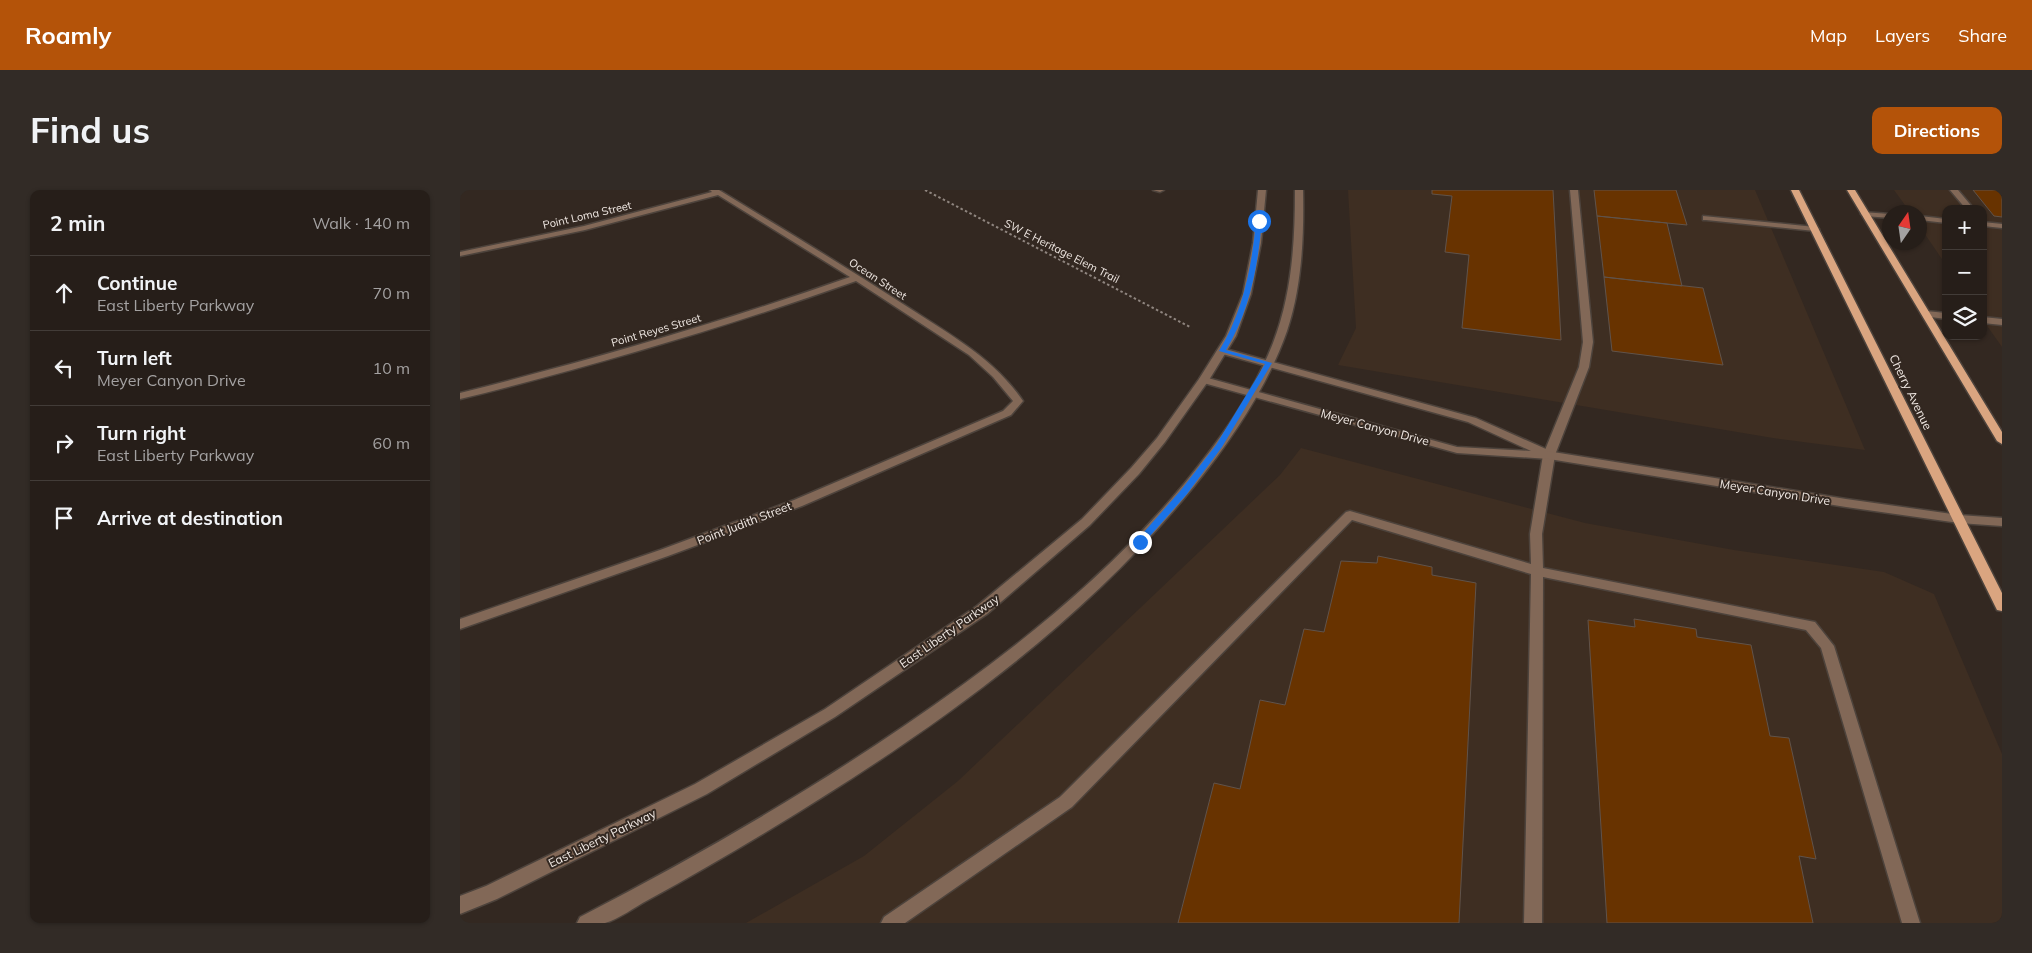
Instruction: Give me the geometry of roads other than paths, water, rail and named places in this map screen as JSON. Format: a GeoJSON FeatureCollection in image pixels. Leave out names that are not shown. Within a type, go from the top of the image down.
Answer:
{"type":"FeatureCollection","features":[{"type":"Feature","properties":{"kind":"main road","name":"Cherry Avenue"},"geometry":{"type":"LineString","coordinates":[[1796,190],[2002,606]]}},
{"type":"Feature","properties":{"kind":"main road"},"geometry":{"type":"LineString","coordinates":[[1851,190],[2002,441]]}},
{"type":"Feature","properties":{"kind":"street","name":"East Liberty Parkway"},"geometry":{"type":"LineString","coordinates":[[460,906],[701,789],[830,713],[966,621],[1024,578],[1086,522],[1135,470],[1161,440],[1204,380],[1222,351],[1231,336],[1247,294],[1257,243],[1262,190]]}},
{"type":"Feature","properties":{"kind":"street"},"geometry":{"type":"LineString","coordinates":[[586,923],[672,879],[824,789],[952,702],[1055,621],[1140,542],[1184,492],[1219,446],[1269,363],[1282,330],[1298,266],[1300,190]]}},
{"type":"Feature","properties":{"kind":"street"},"geometry":{"type":"LineString","coordinates":[[1533,923],[1536,534],[1548,455],[1584,367],[1588,342],[1574,190]]}},
{"type":"Feature","properties":{"kind":"street"},"geometry":{"type":"LineString","coordinates":[[1954,190],[1967,205]]}},
{"type":"Feature","properties":{"kind":"street","name":"Point Loma Street"},"geometry":{"type":"LineString","coordinates":[[460,254],[585,228],[716,192]]}},
{"type":"Feature","properties":{"kind":"street","name":"Ocean Street"},"geometry":{"type":"LineString","coordinates":[[716,192],[857,278],[984,362],[1006,383],[1018,401]]}},
{"type":"Feature","properties":{"kind":"street"},"geometry":{"type":"LineString","coordinates":[[1865,214],[1882,215]]}},
{"type":"Feature","properties":{"kind":"street"},"geometry":{"type":"LineString","coordinates":[[1706,218],[1815,229]]}},
{"type":"Feature","properties":{"kind":"street"},"geometry":{"type":"LineString","coordinates":[[1927,219],[1942,221]]}},
{"type":"Feature","properties":{"kind":"street"},"geometry":{"type":"LineString","coordinates":[[1987,224],[2002,226]]}},
{"type":"Feature","properties":{"kind":"street","name":"Point Reyes Street"},"geometry":{"type":"LineString","coordinates":[[460,396],[605,358],[698,331],[857,278]]}},
{"type":"Feature","properties":{"kind":"street"},"geometry":{"type":"LineString","coordinates":[[1926,314],[1942,316]]}},
{"type":"Feature","properties":{"kind":"street"},"geometry":{"type":"LineString","coordinates":[[1987,320],[2002,322]]}},
{"type":"Feature","properties":{"kind":"street","name":"Meyer Canyon Drive"},"geometry":{"type":"LineString","coordinates":[[1222,351],[1472,420],[1548,455]]}},
{"type":"Feature","properties":{"kind":"street","name":"Meyer Canyon Drive"},"geometry":{"type":"LineString","coordinates":[[1204,380],[1457,450],[1548,455],[1846,504],[1959,519],[2002,522]]}},
{"type":"Feature","properties":{"kind":"street","name":"Point Judith Street"},"geometry":{"type":"LineString","coordinates":[[460,624],[664,553],[798,503],[1007,413],[1018,401]]}},
{"type":"Feature","properties":{"kind":"street"},"geometry":{"type":"LineString","coordinates":[[890,923],[1066,802],[1350,515],[1537,571],[1810,626],[1827,646],[1911,923]]}}]}
